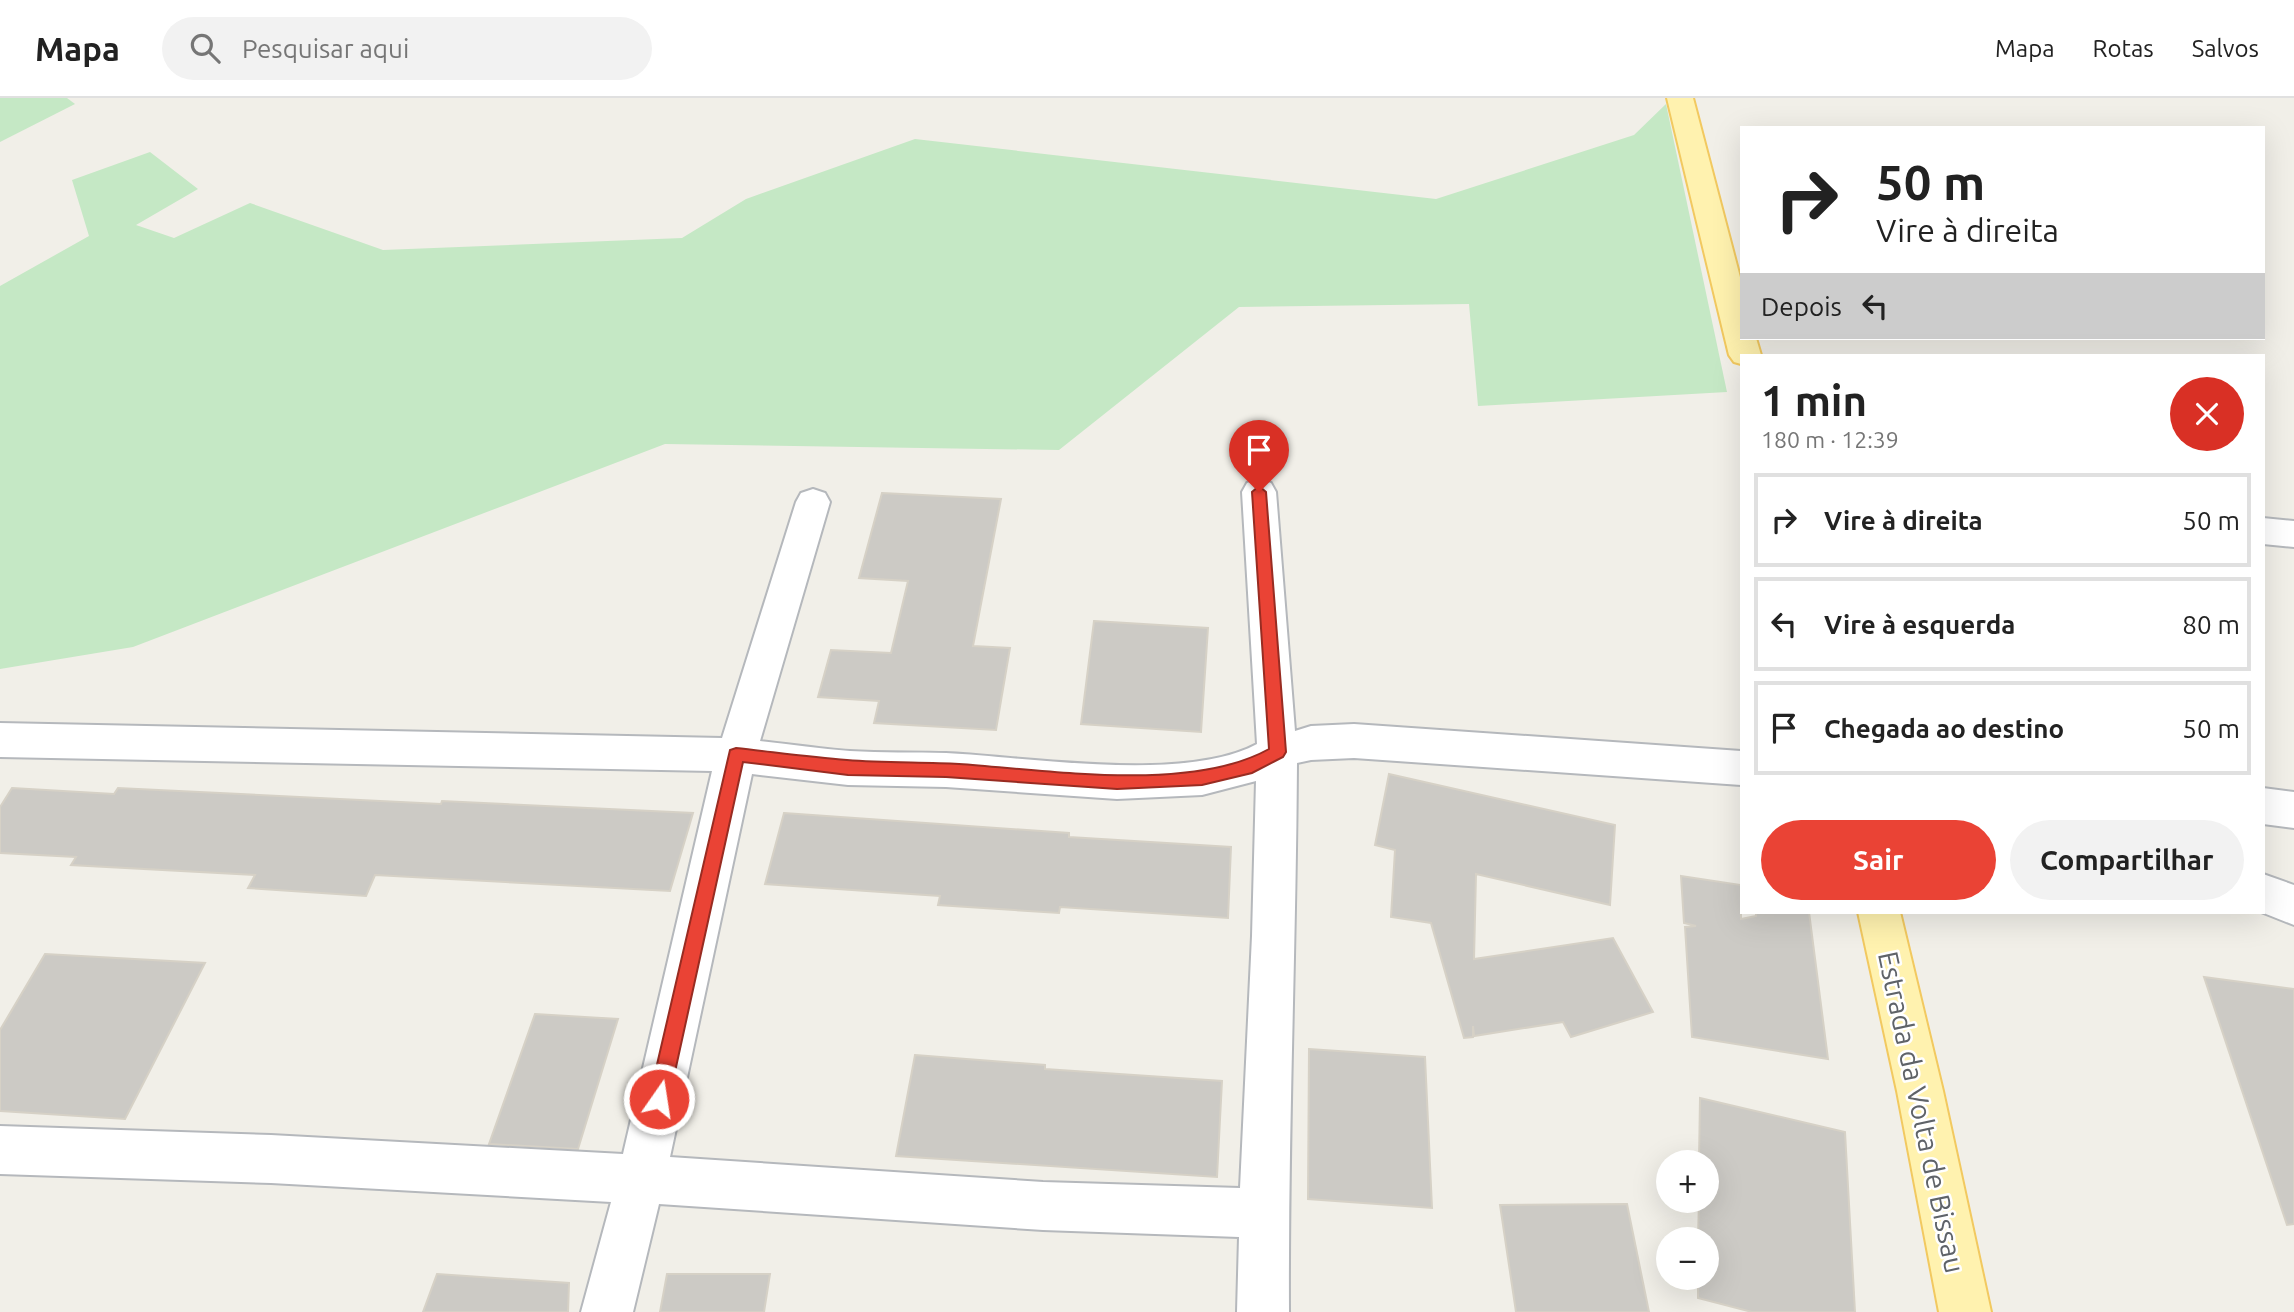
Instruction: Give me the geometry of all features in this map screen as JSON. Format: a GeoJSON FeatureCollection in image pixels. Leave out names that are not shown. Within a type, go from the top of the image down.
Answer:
{"type":"FeatureCollection","features":[{"type":"Feature","properties":{"kind":"main road"},"geometry":{"type":"LineString","coordinates":[[1680,98],[1740,335]]}},
{"type":"Feature","properties":{"kind":"main road","name":"Estrada da Volta de Bissau"},"geometry":{"type":"LineString","coordinates":[[1879,914],[1920,1091],[1965,1312]]}},
{"type":"Feature","properties":{"kind":"street"},"geometry":{"type":"LineString","coordinates":[[1259,492],[1278,752],[1274,936],[1264,1157],[1263,1312]]}},
{"type":"Feature","properties":{"kind":"street"},"geometry":{"type":"LineString","coordinates":[[607,1312],[641,1179],[736,755],[813,502]]}},
{"type":"Feature","properties":{"kind":"street"},"geometry":{"type":"LineString","coordinates":[[2265,531],[2294,534]]}},
{"type":"Feature","properties":{"kind":"street"},"geometry":{"type":"LineString","coordinates":[[0,740],[736,755],[848,768],[946,770],[1117,782],[1202,778],[1252,766],[1278,752],[1311,743],[1354,741],[1501,749],[1740,768]]}},
{"type":"Feature","properties":{"kind":"street"},"geometry":{"type":"LineString","coordinates":[[2265,806],[2294,810]]}},
{"type":"Feature","properties":{"kind":"street"},"geometry":{"type":"LineString","coordinates":[[2265,894],[2294,905]]}},
{"type":"Feature","properties":{"kind":"street"},"geometry":{"type":"LineString","coordinates":[[0,1150],[271,1159],[641,1179],[1043,1206],[1264,1213]]}},
{"type":"Feature","properties":{"kind":"green space"},"geometry":{"type":"Polygon","coordinates":[[[0,98],[67,98],[75,104],[0,142],[0,98]]]}},
{"type":"Feature","properties":{"kind":"green space"},"geometry":{"type":"Polygon","coordinates":[[[1666,104],[1727,392],[1478,406],[1469,304],[1239,307],[1059,450],[665,444],[133,647],[0,669],[0,286],[89,236],[72,180],[150,152],[198,189],[136,225],[174,238],[250,203],[383,250],[682,238],[746,199],[915,139],[1436,199],[1634,135],[1666,104]]]}},
{"type":"Feature","properties":{"kind":"building"},"geometry":{"type":"Polygon","coordinates":[[[882,493],[1001,499],[973,646],[1010,648],[996,730],[874,723],[879,701],[818,697],[831,650],[891,653],[908,581],[859,578],[882,493]]]}},
{"type":"Feature","properties":{"kind":"building"},"geometry":{"type":"Polygon","coordinates":[[[1094,621],[1208,628],[1201,732],[1081,724],[1094,621]]]}},
{"type":"Feature","properties":{"kind":"building"},"geometry":{"type":"Polygon","coordinates":[[[1389,774],[1615,825],[1610,905],[1476,874],[1474,959],[1613,938],[1653,1012],[1571,1037],[1563,1022],[1474,1036],[1473,1026],[1473,1037],[1464,1038],[1431,923],[1391,917],[1395,850],[1375,845],[1389,774]]]}},
{"type":"Feature","properties":{"kind":"building"},"geometry":{"type":"Polygon","coordinates":[[[12,788],[114,794],[118,788],[693,813],[670,891],[375,875],[366,896],[248,888],[255,875],[71,865],[76,857],[0,853],[0,807],[12,788]]]}},
{"type":"Feature","properties":{"kind":"building"},"geometry":{"type":"Polygon","coordinates":[[[784,813],[1069,833],[1069,837],[1231,847],[1228,918],[1060,907],[1059,913],[938,905],[940,896],[765,884],[784,813]]]}},
{"type":"Feature","properties":{"kind":"building"},"geometry":{"type":"Polygon","coordinates":[[[1681,876],[1740,885],[1741,919],[1756,914],[1809,914],[1828,1059],[1692,1037],[1685,927],[1696,926],[1684,923],[1681,876]]]}},
{"type":"Feature","properties":{"kind":"building"},"geometry":{"type":"Polygon","coordinates":[[[45,954],[205,963],[125,1119],[0,1111],[0,1030],[45,954]]]}},
{"type":"Feature","properties":{"kind":"building"},"geometry":{"type":"Polygon","coordinates":[[[2204,977],[2294,989],[2294,1224],[2287,1225],[2204,977]]]}},
{"type":"Feature","properties":{"kind":"building"},"geometry":{"type":"Polygon","coordinates":[[[535,1014],[618,1019],[578,1149],[489,1144],[535,1014]]]}},
{"type":"Feature","properties":{"kind":"building"},"geometry":{"type":"Polygon","coordinates":[[[1309,1049],[1425,1057],[1432,1208],[1308,1199],[1309,1049]]]}},
{"type":"Feature","properties":{"kind":"building"},"geometry":{"type":"Polygon","coordinates":[[[915,1055],[1045,1065],[1045,1069],[1222,1081],[1217,1177],[896,1156],[915,1055]]]}},
{"type":"Feature","properties":{"kind":"building"},"geometry":{"type":"Polygon","coordinates":[[[1700,1098],[1845,1132],[1855,1312],[1752,1312],[1698,1298],[1698,1290],[1719,1290],[1719,1227],[1698,1227],[1699,1213],[1719,1213],[1719,1150],[1699,1150],[1700,1098]]]}},
{"type":"Feature","properties":{"kind":"building"},"geometry":{"type":"Polygon","coordinates":[[[1627,1204],[1649,1312],[1516,1312],[1500,1205],[1627,1204]]]}},
{"type":"Feature","properties":{"kind":"building"},"geometry":{"type":"Polygon","coordinates":[[[437,1274],[569,1283],[568,1312],[423,1312],[437,1274]]]}},
{"type":"Feature","properties":{"kind":"building"},"geometry":{"type":"Polygon","coordinates":[[[667,1274],[770,1274],[764,1312],[660,1312],[667,1274]]]}},
{"type":"Feature","properties":{"kind":"route"},"geometry":{"type":"LineString","coordinates":[[659,1099],[736,755],[848,768],[946,770],[1117,782],[1202,778],[1252,766],[1278,752],[1259,492]]}}]}
